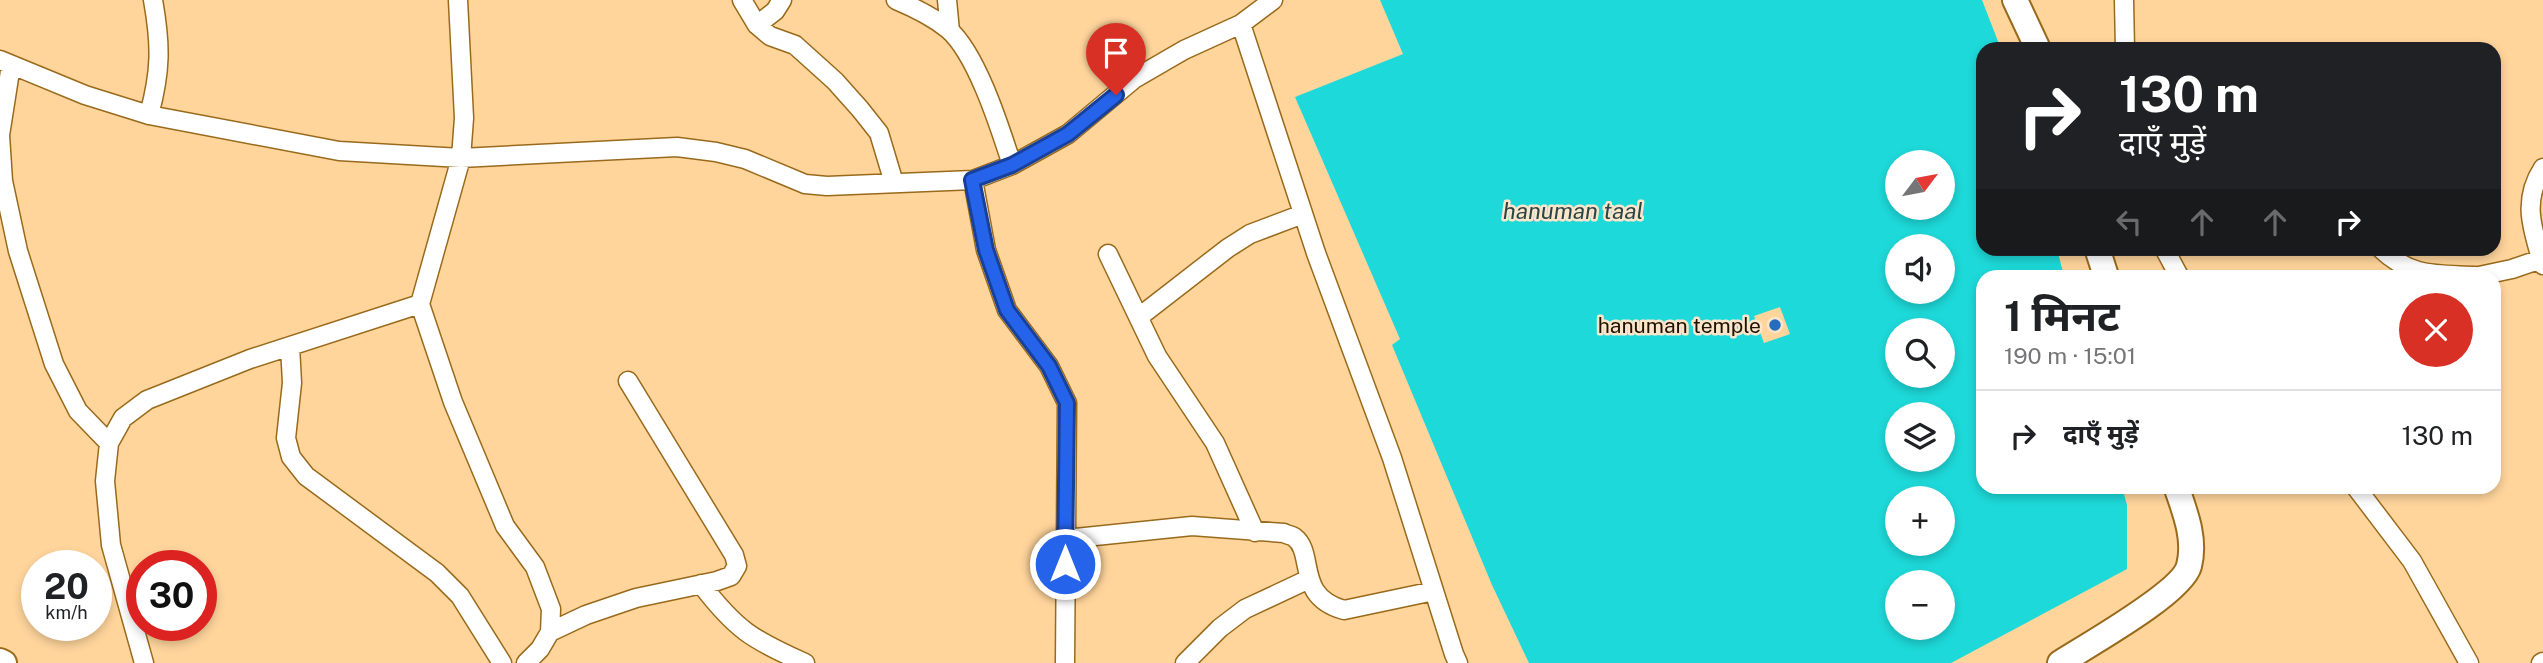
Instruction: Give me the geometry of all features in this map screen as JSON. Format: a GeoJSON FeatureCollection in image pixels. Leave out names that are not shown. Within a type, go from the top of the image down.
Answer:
{"type":"FeatureCollection","features":[{"type":"Feature","properties":{"kind":"street"},"geometry":{"type":"LineString","coordinates":[[149,115],[158,81],[160,57],[153,0]]}},
{"type":"Feature","properties":{"kind":"street"},"geometry":{"type":"LineString","coordinates":[[458,0],[464,118],[461,158],[420,304],[453,402],[505,526],[535,568],[551,609],[550,632],[540,649],[526,663]]}},
{"type":"Feature","properties":{"kind":"street"},"geometry":{"type":"LineString","coordinates":[[742,0],[757,25],[770,36],[795,45],[835,81],[860,109],[879,133],[894,183]]}},
{"type":"Feature","properties":{"kind":"street"},"geometry":{"type":"LineString","coordinates":[[757,25],[775,11],[782,0]]}},
{"type":"Feature","properties":{"kind":"street"},"geometry":{"type":"LineString","coordinates":[[896,0],[927,14],[950,31],[964,50],[998,120],[1012,165]]}},
{"type":"Feature","properties":{"kind":"street"},"geometry":{"type":"LineString","coordinates":[[947,0],[950,31]]}},
{"type":"Feature","properties":{"kind":"street"},"geometry":{"type":"LineString","coordinates":[[108,443],[78,411],[54,364],[18,251],[3,181],[0,135],[6,62],[85,96],[149,115],[339,151],[461,158],[677,147],[745,159],[804,184],[827,186],[972,180],[1012,165],[1068,134],[1134,79],[1184,50],[1241,24],[1273,0]]}},
{"type":"Feature","properties":{"kind":"street"},"geometry":{"type":"LineString","coordinates":[[2015,0],[2035,42]]}},
{"type":"Feature","properties":{"kind":"street"},"geometry":{"type":"LineString","coordinates":[[2124,0],[2126,42]]}},
{"type":"Feature","properties":{"kind":"street"},"geometry":{"type":"LineString","coordinates":[[1241,24],[1303,214],[1392,458],[1458,663]]}},
{"type":"Feature","properties":{"kind":"street"},"geometry":{"type":"LineString","coordinates":[[2501,271],[2512,269],[2541,254],[2529,216],[2533,189],[2543,168]]}},
{"type":"Feature","properties":{"kind":"street"},"geometry":{"type":"LineString","coordinates":[[972,180],[986,250],[1007,310],[1049,366],[1067,403],[1065,663]]}},
{"type":"Feature","properties":{"kind":"street"},"geometry":{"type":"LineString","coordinates":[[1139,317],[1250,234],[1303,214]]}},
{"type":"Feature","properties":{"kind":"street"},"geometry":{"type":"LineString","coordinates":[[1108,254],[1157,356],[1199,415],[1215,443],[1255,532]]}},
{"type":"Feature","properties":{"kind":"street"},"geometry":{"type":"LineString","coordinates":[[2389,256],[2408,269],[2418,270]]}},
{"type":"Feature","properties":{"kind":"street"},"geometry":{"type":"LineString","coordinates":[[144,663],[111,545],[106,481],[108,443],[123,418],[147,400],[250,359],[420,304]]}},
{"type":"Feature","properties":{"kind":"street"},"geometry":{"type":"LineString","coordinates":[[290,346],[292,383],[286,438],[291,457],[306,476],[437,573],[460,596],[502,663]]}},
{"type":"Feature","properties":{"kind":"street"},"geometry":{"type":"LineString","coordinates":[[550,632],[586,615],[636,598],[731,576],[737,566],[734,555],[628,381]]}},
{"type":"Feature","properties":{"kind":"street"},"geometry":{"type":"LineString","coordinates":[[2060,663],[2172,590],[2189,569],[2192,544],[2178,494]]}},
{"type":"Feature","properties":{"kind":"street"},"geometry":{"type":"LineString","coordinates":[[2361,494],[2412,561],[2469,663]]}},
{"type":"Feature","properties":{"kind":"street"},"geometry":{"type":"LineString","coordinates":[[1066,539],[1192,526],[1284,534],[1295,537],[1301,547],[1309,579],[1321,599],[1330,606],[1344,610],[1434,591]]}},
{"type":"Feature","properties":{"kind":"street"},"geometry":{"type":"LineString","coordinates":[[1185,663],[1220,628],[1245,608],[1309,579]]}},
{"type":"Feature","properties":{"kind":"street"},"geometry":{"type":"LineString","coordinates":[[701,584],[722,612],[740,629],[763,645],[805,663]]}},
{"type":"Feature","properties":{"kind":"water","name":"hanuman taal"},"geometry":{"type":"Polygon","coordinates":[[[1380,0],[1982,0],[1998,42],[1976,42],[1976,256],[2059,256],[2062,270],[1976,270],[1976,494],[2124,494],[2127,505],[2127,569],[1951,663],[1529,663],[1492,585],[1392,345],[1400,339],[1295,97],[1403,54],[1380,0]],[[1780,307],[1754,316],[1764,343],[1790,334],[1780,307]]]}},
{"type":"Feature","properties":{"kind":"place","name":"hanuman temple"},"geometry":{"type":"Point","coordinates":[1775,325]}},
{"type":"Feature","properties":{"kind":"route"},"geometry":{"type":"LineString","coordinates":[[1065,564],[1067,403],[1049,366],[1007,310],[986,250],[972,180],[1012,165],[1068,134],[1116,95]]}}]}
